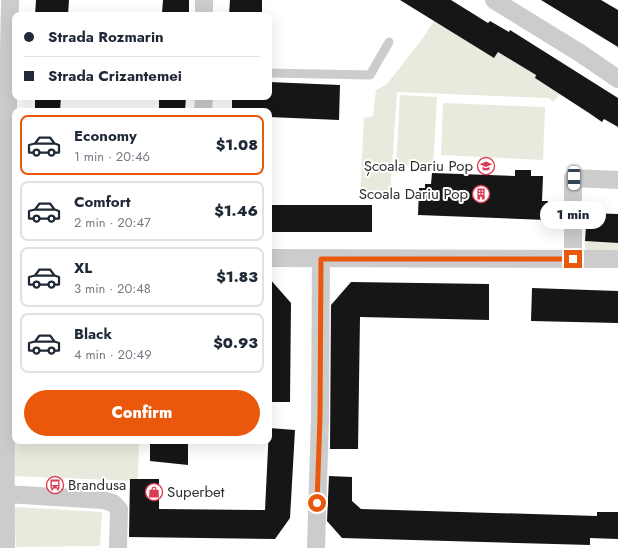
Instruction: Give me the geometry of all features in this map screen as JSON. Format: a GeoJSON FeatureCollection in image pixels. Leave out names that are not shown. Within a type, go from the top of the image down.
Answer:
{"type":"FeatureCollection","features":[{"type":"Feature","properties":{"kind":"street"},"geometry":{"type":"LineString","coordinates":[[10,0],[12,23]]}},
{"type":"Feature","properties":{"kind":"street"},"geometry":{"type":"LineString","coordinates":[[204,0],[204,12]]}},
{"type":"Feature","properties":{"kind":"street"},"geometry":{"type":"LineString","coordinates":[[494,0],[580,53],[618,79]]}},
{"type":"Feature","properties":{"kind":"street"},"geometry":{"type":"LineString","coordinates":[[6,548],[12,109]]}},
{"type":"Feature","properties":{"kind":"street"},"geometry":{"type":"LineString","coordinates":[[573,259],[574,178],[618,180]]}},
{"type":"Feature","properties":{"kind":"street"},"geometry":{"type":"LineString","coordinates":[[272,258],[618,258]]}},
{"type":"Feature","properties":{"kind":"street"},"geometry":{"type":"LineString","coordinates":[[316,548],[320,417],[321,259]]}},
{"type":"Feature","properties":{"kind":"street"},"geometry":{"type":"LineString","coordinates":[[6,494],[103,500],[114,503],[119,509],[118,548]]}},
{"type":"Feature","properties":{"kind":"lane"},"geometry":{"type":"LineString","coordinates":[[272,73],[370,75],[388,42]]}},
{"type":"Feature","properties":{"kind":"shaded area"},"geometry":{"type":"Polygon","coordinates":[[[434,21],[494,58],[498,52],[536,75],[535,78],[560,94],[553,102],[549,98],[397,92],[390,195],[360,194],[364,118],[373,116],[376,90],[387,84],[423,38],[434,21]]]}},
{"type":"Feature","properties":{"kind":"shaded area"},"geometry":{"type":"Polygon","coordinates":[[[400,95],[437,97],[433,167],[396,165],[400,95]]]}},
{"type":"Feature","properties":{"kind":"shaded area"},"geometry":{"type":"Polygon","coordinates":[[[443,103],[545,107],[543,160],[441,155],[443,103]]]}},
{"type":"Feature","properties":{"kind":"shaded area"},"geometry":{"type":"Polygon","coordinates":[[[585,241],[618,243],[618,259],[585,258],[585,241]]]}},
{"type":"Feature","properties":{"kind":"shaded area"},"geometry":{"type":"Polygon","coordinates":[[[12,407],[12,444],[139,444],[138,481],[11,476],[12,407]]]}},
{"type":"Feature","properties":{"kind":"shaded area"},"geometry":{"type":"Polygon","coordinates":[[[14,507],[102,512],[100,546],[16,547],[14,507]]]}},
{"type":"Feature","properties":{"kind":"building"},"geometry":{"type":"Polygon","coordinates":[[[36,0],[69,0],[68,12],[35,12],[36,0]]]}},
{"type":"Feature","properties":{"kind":"building"},"geometry":{"type":"Polygon","coordinates":[[[163,0],[189,0],[189,12],[162,12],[163,0]]]}},
{"type":"Feature","properties":{"kind":"building"},"geometry":{"type":"Polygon","coordinates":[[[230,0],[262,0],[262,12],[229,12],[230,0]]]}},
{"type":"Feature","properties":{"kind":"building"},"geometry":{"type":"Polygon","coordinates":[[[400,0],[451,0],[488,23],[490,21],[509,32],[510,30],[618,98],[618,127],[604,119],[602,122],[535,78],[536,75],[498,52],[494,58],[400,0]]]}},
{"type":"Feature","properties":{"kind":"building"},"geometry":{"type":"Polygon","coordinates":[[[541,0],[601,0],[618,10],[618,47],[541,0]]]}},
{"type":"Feature","properties":{"kind":"building"},"geometry":{"type":"Polygon","coordinates":[[[272,82],[340,85],[339,120],[272,117],[272,108],[232,108],[232,100],[272,100],[272,82]]]}},
{"type":"Feature","properties":{"kind":"building"},"geometry":{"type":"Polygon","coordinates":[[[35,100],[61,100],[60,108],[35,108],[35,100]]]}},
{"type":"Feature","properties":{"kind":"building"},"geometry":{"type":"Polygon","coordinates":[[[159,100],[186,100],[185,108],[159,108],[159,100]]]}},
{"type":"Feature","properties":{"kind":"building","name":"Scoala Dariu Pop"},"geometry":{"type":"Polygon","coordinates":[[[515,170],[531,170],[531,176],[543,176],[542,201],[548,201],[547,220],[418,215],[419,188],[425,188],[425,184],[431,184],[432,173],[515,176],[515,170]]]}},
{"type":"Feature","properties":{"kind":"building"},"geometry":{"type":"Polygon","coordinates":[[[272,205],[372,205],[372,232],[272,232],[272,205]]]}},
{"type":"Feature","properties":{"kind":"building"},"geometry":{"type":"Polygon","coordinates":[[[587,213],[618,214],[618,243],[585,241],[587,213]]]}},
{"type":"Feature","properties":{"kind":"building"},"geometry":{"type":"Polygon","coordinates":[[[272,281],[291,303],[290,402],[272,402],[272,281]]]}},
{"type":"Feature","properties":{"kind":"building"},"geometry":{"type":"Polygon","coordinates":[[[351,282],[489,284],[489,320],[360,317],[358,449],[330,449],[331,305],[351,282]]]}},
{"type":"Feature","properties":{"kind":"building"},"geometry":{"type":"Polygon","coordinates":[[[532,288],[618,291],[618,323],[531,321],[532,288]]]}},
{"type":"Feature","properties":{"kind":"building"},"geometry":{"type":"Polygon","coordinates":[[[272,428],[295,430],[290,518],[275,539],[129,537],[130,479],[159,479],[159,509],[265,510],[268,444],[272,444],[272,428]]]}},
{"type":"Feature","properties":{"kind":"building"},"geometry":{"type":"Polygon","coordinates":[[[150,444],[188,444],[188,465],[150,461],[150,444]]]}},
{"type":"Feature","properties":{"kind":"building"},"geometry":{"type":"Polygon","coordinates":[[[329,476],[352,477],[352,501],[361,509],[597,516],[597,512],[618,512],[618,539],[590,538],[590,545],[342,538],[327,521],[329,476]]]}},
{"type":"Feature","properties":{"kind":"place","name":"Școala Dariu Pop"},"geometry":{"type":"Point","coordinates":[486,166]}},
{"type":"Feature","properties":{"kind":"place","name":"Scoala Dariu Pop"},"geometry":{"type":"Point","coordinates":[481,194]}},
{"type":"Feature","properties":{"kind":"place","name":"Brandusa"},"geometry":{"type":"Point","coordinates":[55,485]}},
{"type":"Feature","properties":{"kind":"place","name":"Superbet"},"geometry":{"type":"Point","coordinates":[154,492]}},
{"type":"Feature","properties":{"kind":"route"},"geometry":{"type":"LineString","coordinates":[[317,503],[320,417],[321,259],[573,259]]}}]}
